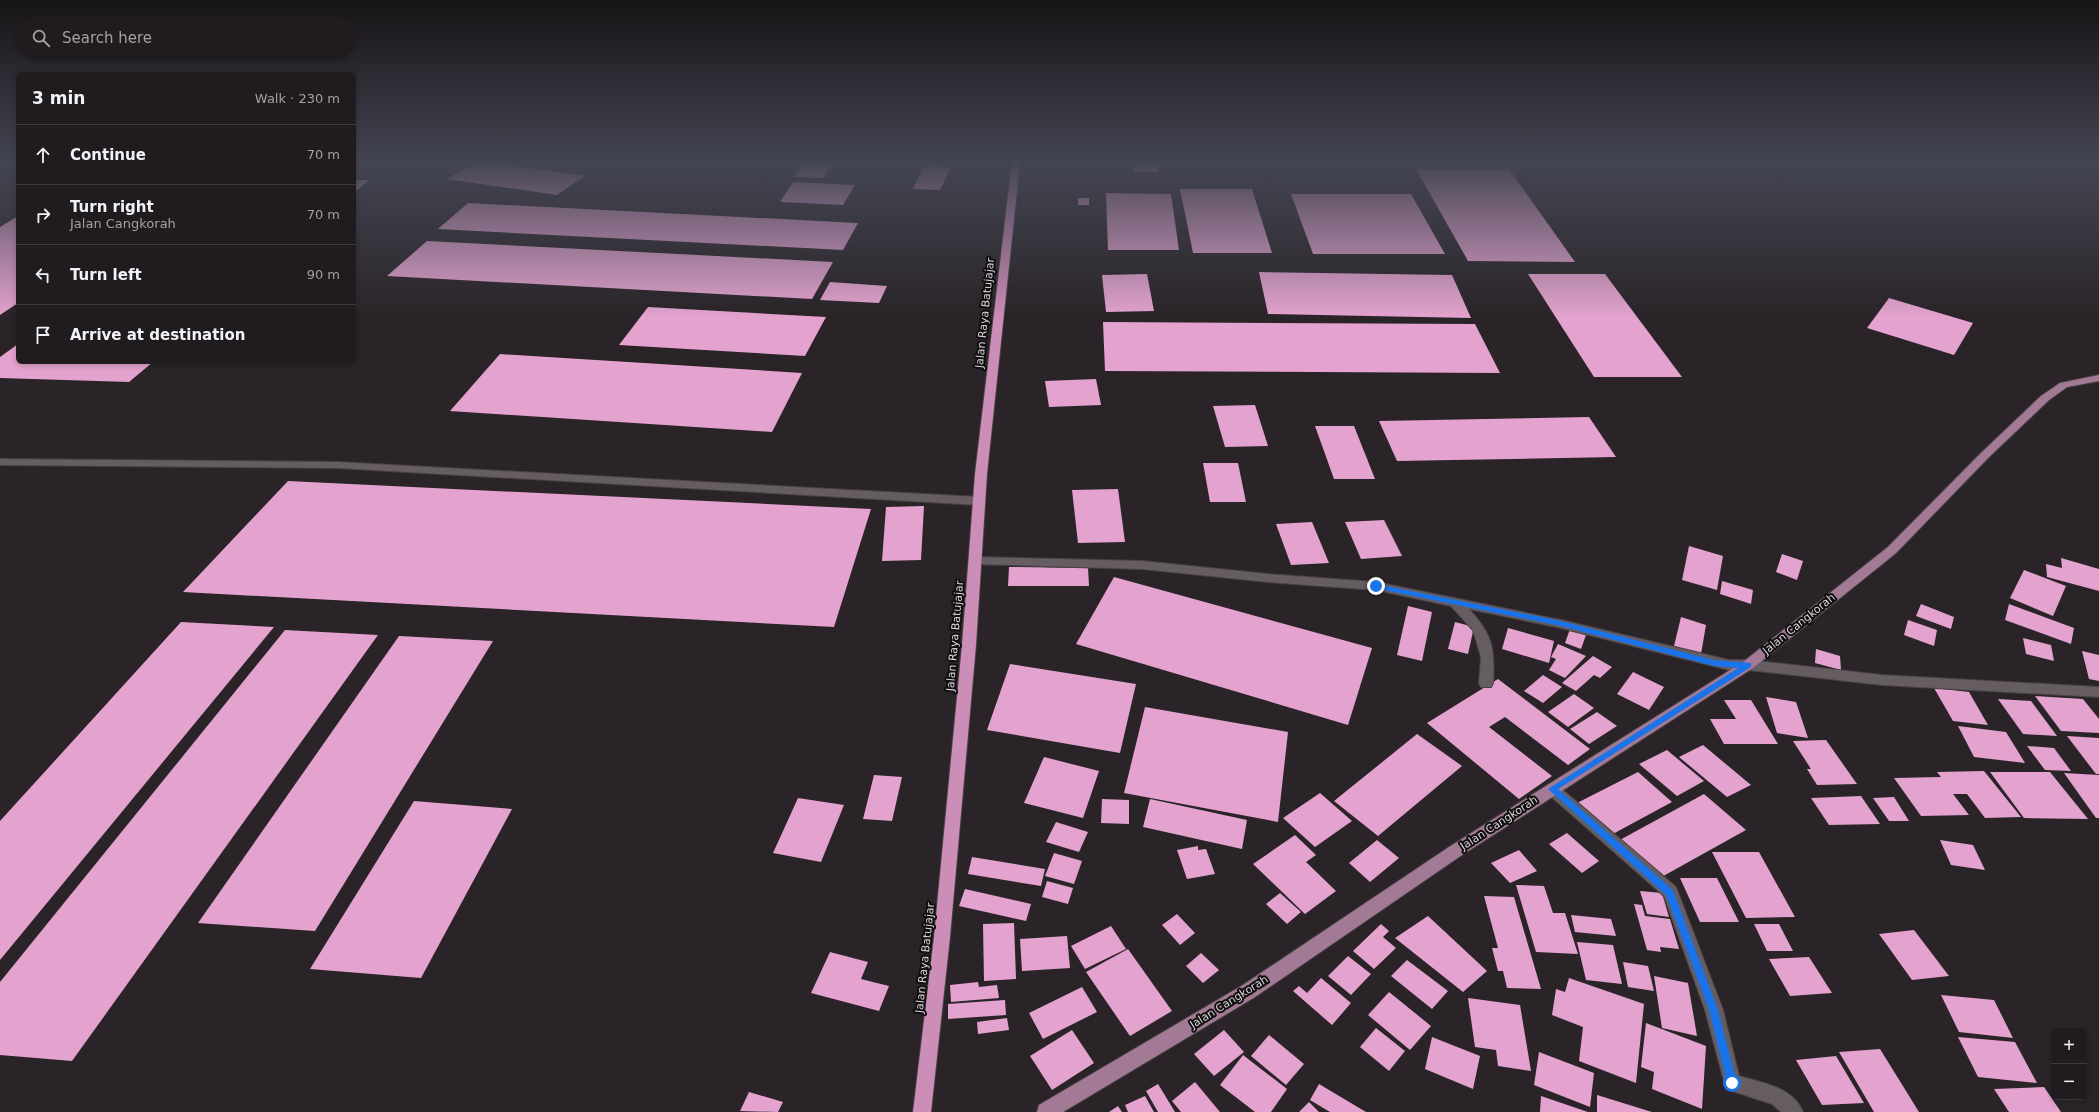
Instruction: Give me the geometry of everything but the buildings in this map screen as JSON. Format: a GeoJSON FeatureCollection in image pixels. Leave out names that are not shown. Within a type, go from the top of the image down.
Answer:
{"type":"FeatureCollection","features":[{"type":"Feature","properties":{"kind":"highway","name":"Jalan Raya Batujajar"},"geometry":{"type":"LineString","coordinates":[[922,1112],[942,938],[979,501],[1010,214]]}},
{"type":"Feature","properties":{"kind":"main road","name":"Jalan Cangkorah"},"geometry":{"type":"LineString","coordinates":[[1046,1112],[1249,991],[1454,852],[1748,665],[1892,550],[1984,455],[2045,398],[2064,385],[2099,378]]}},
{"type":"Feature","properties":{"kind":"street"},"geometry":{"type":"LineString","coordinates":[[0,462],[337,465],[979,501]]}},
{"type":"Feature","properties":{"kind":"street"},"geometry":{"type":"LineString","coordinates":[[975,561],[1142,565],[1268,578],[1376,586],[1561,624],[1714,663],[1748,665],[1882,680],[2099,692]]}},
{"type":"Feature","properties":{"kind":"street"},"geometry":{"type":"LineString","coordinates":[[1454,601],[1479,628],[1488,657],[1486,682]]}},
{"type":"Feature","properties":{"kind":"street"},"geometry":{"type":"LineString","coordinates":[[1552,789],[1670,892],[1714,1010],[1732,1083],[1777,1096],[1794,1112]]}},
{"type":"Feature","properties":{"kind":"route"},"geometry":{"type":"LineString","coordinates":[[1376,586],[1561,624],[1714,663],[1748,665],[1552,789],[1670,892],[1714,1010],[1732,1083]]}}]}
